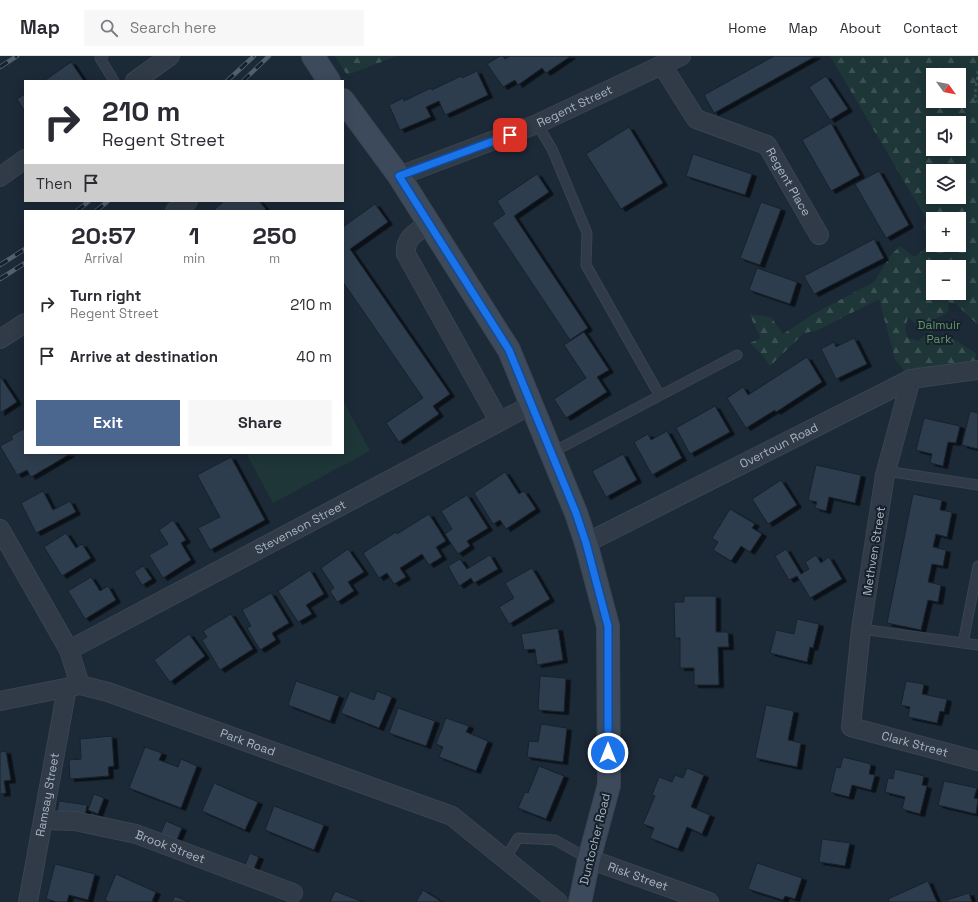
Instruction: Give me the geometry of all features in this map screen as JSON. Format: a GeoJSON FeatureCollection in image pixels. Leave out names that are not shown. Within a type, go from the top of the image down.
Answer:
{"type":"FeatureCollection","features":[{"type":"Feature","properties":{"kind":"main road"},"geometry":{"type":"LineString","coordinates":[[313,56],[326,80]]}},
{"type":"Feature","properties":{"kind":"main road","name":"Duntocher Road"},"geometry":{"type":"LineString","coordinates":[[344,101],[399,176],[509,350],[576,513],[586,543],[608,626],[608,785],[589,859],[580,902]]}},
{"type":"Feature","properties":{"kind":"street"},"geometry":{"type":"LineString","coordinates":[[136,80],[170,56]]}},
{"type":"Feature","properties":{"kind":"street","name":"Regent Street"},"geometry":{"type":"LineString","coordinates":[[399,176],[537,124],[681,56]]}},
{"type":"Feature","properties":{"kind":"street","name":"Regent Place"},"geometry":{"type":"LineString","coordinates":[[662,65],[696,119],[766,145],[819,235]]}},
{"type":"Feature","properties":{"kind":"street"},"geometry":{"type":"LineString","coordinates":[[0,177],[24,160]]}},
{"type":"Feature","properties":{"kind":"street"},"geometry":{"type":"LineString","coordinates":[[176,210],[187,202]]}},
{"type":"Feature","properties":{"kind":"street"},"geometry":{"type":"LineString","coordinates":[[429,223],[413,235],[407,242],[406,254],[499,421]]}},
{"type":"Feature","properties":{"kind":"street"},"geometry":{"type":"LineString","coordinates":[[0,339],[24,324]]}},
{"type":"Feature","properties":{"kind":"street","name":"Overtoun Road"},"geometry":{"type":"LineString","coordinates":[[586,543],[911,379],[978,370]]}},
{"type":"Feature","properties":{"kind":"street","name":"Methven Street"},"geometry":{"type":"LineString","coordinates":[[851,727],[862,629],[886,472],[911,379]]}},
{"type":"Feature","properties":{"kind":"street","name":"Stevenson Street"},"geometry":{"type":"LineString","coordinates":[[69,650],[531,405]]}},
{"type":"Feature","properties":{"kind":"street"},"geometry":{"type":"LineString","coordinates":[[0,529],[69,650],[73,687],[0,701]]}},
{"type":"Feature","properties":{"kind":"street","name":"Ramsay Street"},"geometry":{"type":"LineString","coordinates":[[28,902],[43,820],[73,687]]}},
{"type":"Feature","properties":{"kind":"street","name":"Park Road"},"geometry":{"type":"LineString","coordinates":[[73,687],[108,692],[452,816],[558,902]]}},
{"type":"Feature","properties":{"kind":"street","name":"Clark Street"},"geometry":{"type":"LineString","coordinates":[[851,727],[978,761]]}},
{"type":"Feature","properties":{"kind":"street","name":"Brook Street"},"geometry":{"type":"LineString","coordinates":[[43,820],[75,820],[136,834],[293,893]]}},
{"type":"Feature","properties":{"kind":"street","name":"Risk Street"},"geometry":{"type":"LineString","coordinates":[[589,859],[709,902]]}},
{"type":"Feature","properties":{"kind":"lane"},"geometry":{"type":"LineString","coordinates":[[104,56],[100,58],[113,80]]}},
{"type":"Feature","properties":{"kind":"lane"},"geometry":{"type":"LineString","coordinates":[[537,124],[552,149],[587,233],[586,265],[660,395]]}},
{"type":"Feature","properties":{"kind":"lane"},"geometry":{"type":"LineString","coordinates":[[552,453],[737,355]]}},
{"type":"Feature","properties":{"kind":"lane"},"geometry":{"type":"LineString","coordinates":[[886,472],[978,485]]}},
{"type":"Feature","properties":{"kind":"lane"},"geometry":{"type":"LineString","coordinates":[[963,643],[978,566]]}},
{"type":"Feature","properties":{"kind":"lane"},"geometry":{"type":"LineString","coordinates":[[862,629],[978,645]]}},
{"type":"Feature","properties":{"kind":"lane"},"geometry":{"type":"LineString","coordinates":[[505,859],[518,838],[555,840],[589,859]]}},
{"type":"Feature","properties":{"kind":"path"},"geometry":{"type":"LineString","coordinates":[[978,71],[975,95],[978,102]]}},
{"type":"Feature","properties":{"kind":"green space"},"geometry":{"type":"Polygon","coordinates":[[[335,56],[397,56],[347,75],[335,56]]]}},
{"type":"Feature","properties":{"kind":"green space","name":"Dalmuir Park"},"geometry":{"type":"Polygon","coordinates":[[[830,56],[978,56],[978,325],[956,304],[948,302],[949,311],[931,322],[917,325],[908,317],[905,329],[908,338],[918,341],[931,330],[936,336],[945,334],[976,353],[975,370],[911,379],[895,359],[879,299],[816,331],[804,333],[770,366],[763,356],[750,343],[761,338],[749,314],[771,317],[783,334],[815,313],[874,282],[890,256],[900,246],[914,257],[926,248],[926,252],[966,252],[966,212],[926,212],[926,218],[830,56]]]}},
{"type":"Feature","properties":{"kind":"green space","name":"Dalmuir Park"},"geometry":{"type":"Polygon","coordinates":[[[926,222],[926,232],[923,227],[926,222]]]}},
{"type":"Feature","properties":{"kind":"green space"},"geometry":{"type":"Polygon","coordinates":[[[344,402],[370,451],[273,503],[247,454],[344,454],[344,402]]]}},
{"type":"Feature","properties":{"kind":"building"},"geometry":{"type":"Polygon","coordinates":[[[500,56],[503,56],[505,59],[510,56],[571,56],[546,73],[542,68],[518,85],[515,80],[503,87],[487,64],[500,56]]]}},
{"type":"Feature","properties":{"kind":"building"},"geometry":{"type":"Polygon","coordinates":[[[774,56],[816,56],[714,113],[704,95],[774,56]]]}},
{"type":"Feature","properties":{"kind":"building"},"geometry":{"type":"Polygon","coordinates":[[[71,62],[83,80],[45,80],[71,62]]]}},
{"type":"Feature","properties":{"kind":"building"},"geometry":{"type":"Polygon","coordinates":[[[477,71],[488,95],[445,115],[439,101],[426,107],[431,117],[400,130],[389,105],[403,98],[404,101],[431,88],[432,90],[461,76],[462,78],[477,71]]]}},
{"type":"Feature","properties":{"kind":"building"},"geometry":{"type":"Polygon","coordinates":[[[826,76],[848,109],[830,120],[809,87],[826,76]]]}},
{"type":"Feature","properties":{"kind":"building"},"geometry":{"type":"Polygon","coordinates":[[[24,95],[24,110],[17,99],[24,95]]]}},
{"type":"Feature","properties":{"kind":"building"},"geometry":{"type":"Polygon","coordinates":[[[831,123],[860,175],[831,191],[802,140],[831,123]]]}},
{"type":"Feature","properties":{"kind":"building"},"geometry":{"type":"Polygon","coordinates":[[[629,127],[663,183],[621,209],[586,154],[629,127]]]}},
{"type":"Feature","properties":{"kind":"building"},"geometry":{"type":"Polygon","coordinates":[[[693,154],[752,174],[745,195],[686,176],[693,154]]]}},
{"type":"Feature","properties":{"kind":"building"},"geometry":{"type":"Polygon","coordinates":[[[879,171],[909,225],[886,238],[855,184],[879,171]]]}},
{"type":"Feature","properties":{"kind":"building"},"geometry":{"type":"Polygon","coordinates":[[[537,174],[549,192],[514,216],[588,328],[570,340],[492,223],[505,214],[497,201],[537,174]]]}},
{"type":"Feature","properties":{"kind":"building"},"geometry":{"type":"Polygon","coordinates":[[[223,202],[260,202],[266,209],[216,210],[223,202]]]}},
{"type":"Feature","properties":{"kind":"building"},"geometry":{"type":"Polygon","coordinates":[[[761,202],[781,209],[760,265],[740,258],[761,202]]]}},
{"type":"Feature","properties":{"kind":"building"},"geometry":{"type":"Polygon","coordinates":[[[375,204],[388,222],[350,249],[450,394],[433,406],[439,414],[399,442],[386,423],[423,398],[344,283],[344,226],[375,204]]]}},
{"type":"Feature","properties":{"kind":"building"},"geometry":{"type":"Polygon","coordinates":[[[874,239],[884,258],[814,294],[804,276],[874,239]]]}},
{"type":"Feature","properties":{"kind":"building"},"geometry":{"type":"Polygon","coordinates":[[[757,268],[797,282],[790,304],[749,290],[757,268]]]}},
{"type":"Feature","properties":{"kind":"building"},"geometry":{"type":"Polygon","coordinates":[[[584,332],[609,370],[597,377],[607,392],[566,418],[554,399],[586,378],[564,345],[584,332]]]}},
{"type":"Feature","properties":{"kind":"building"},"geometry":{"type":"Polygon","coordinates":[[[854,338],[867,364],[836,379],[821,349],[834,342],[836,347],[854,338]]]}},
{"type":"Feature","properties":{"kind":"building"},"geometry":{"type":"Polygon","coordinates":[[[807,357],[822,382],[776,412],[775,410],[746,428],[727,398],[743,387],[748,395],[807,357]]]}},
{"type":"Feature","properties":{"kind":"building"},"geometry":{"type":"Polygon","coordinates":[[[0,376],[17,402],[0,413],[0,376]]]}},
{"type":"Feature","properties":{"kind":"building"},"geometry":{"type":"Polygon","coordinates":[[[715,406],[730,432],[690,454],[676,428],[715,406]]]}},
{"type":"Feature","properties":{"kind":"building"},"geometry":{"type":"Polygon","coordinates":[[[970,411],[978,413],[978,449],[962,445],[970,411]]]}},
{"type":"Feature","properties":{"kind":"building"},"geometry":{"type":"Polygon","coordinates":[[[924,418],[960,426],[956,443],[948,442],[943,466],[930,463],[932,454],[916,450],[924,418]]]}},
{"type":"Feature","properties":{"kind":"building"},"geometry":{"type":"Polygon","coordinates":[[[24,429],[24,454],[70,454],[31,477],[27,470],[17,475],[0,446],[13,439],[11,436],[24,429]]]}},
{"type":"Feature","properties":{"kind":"building"},"geometry":{"type":"Polygon","coordinates":[[[667,431],[682,458],[652,475],[634,442],[648,434],[651,440],[667,431]]]}},
{"type":"Feature","properties":{"kind":"building"},"geometry":{"type":"Polygon","coordinates":[[[623,454],[637,480],[606,497],[592,471],[623,454]]]}},
{"type":"Feature","properties":{"kind":"building"},"geometry":{"type":"Polygon","coordinates":[[[231,457],[265,520],[210,550],[198,528],[220,517],[197,475],[231,457]]]}},
{"type":"Feature","properties":{"kind":"building"},"geometry":{"type":"Polygon","coordinates":[[[816,465],[861,475],[855,503],[829,497],[826,511],[815,508],[817,502],[808,500],[816,465]]]}},
{"type":"Feature","properties":{"kind":"building"},"geometry":{"type":"Polygon","coordinates":[[[505,472],[519,494],[524,491],[536,509],[506,529],[500,520],[493,524],[474,493],[505,472]]]}},
{"type":"Feature","properties":{"kind":"building"},"geometry":{"type":"Polygon","coordinates":[[[781,480],[797,505],[768,524],[752,499],[781,480]]]}},
{"type":"Feature","properties":{"kind":"building"},"geometry":{"type":"Polygon","coordinates":[[[43,491],[53,510],[70,501],[76,512],[36,533],[21,503],[43,491]]]}},
{"type":"Feature","properties":{"kind":"building"},"geometry":{"type":"Polygon","coordinates":[[[913,494],[942,500],[940,510],[952,512],[947,537],[936,534],[933,547],[946,550],[943,566],[932,564],[928,582],[941,585],[938,602],[928,600],[921,630],[887,623],[913,494]]]}},
{"type":"Feature","properties":{"kind":"building"},"geometry":{"type":"Polygon","coordinates":[[[467,495],[488,528],[467,541],[470,546],[458,554],[445,534],[452,529],[441,511],[467,495]]]}},
{"type":"Feature","properties":{"kind":"building"},"geometry":{"type":"Polygon","coordinates":[[[730,509],[755,524],[752,528],[762,534],[750,552],[741,546],[731,561],[713,550],[718,542],[712,538],[730,509]]]}},
{"type":"Feature","properties":{"kind":"building"},"geometry":{"type":"Polygon","coordinates":[[[429,514],[446,541],[436,547],[442,557],[429,565],[422,554],[400,568],[406,577],[394,584],[387,573],[379,578],[363,553],[396,532],[397,534],[429,514]]]}},
{"type":"Feature","properties":{"kind":"building"},"geometry":{"type":"Polygon","coordinates":[[[173,520],[186,540],[181,543],[191,560],[163,578],[149,555],[168,544],[159,530],[173,520]]]}},
{"type":"Feature","properties":{"kind":"building"},"geometry":{"type":"Polygon","coordinates":[[[66,533],[76,548],[82,544],[91,558],[62,576],[44,547],[66,533]]]}},
{"type":"Feature","properties":{"kind":"building"},"geometry":{"type":"Polygon","coordinates":[[[348,549],[364,572],[348,582],[354,591],[337,602],[330,591],[334,588],[321,568],[348,549]]]}},
{"type":"Feature","properties":{"kind":"building"},"geometry":{"type":"Polygon","coordinates":[[[786,549],[801,574],[809,569],[805,562],[816,555],[821,563],[829,557],[842,579],[810,598],[797,576],[789,580],[775,556],[786,549]]]}},
{"type":"Feature","properties":{"kind":"building"},"geometry":{"type":"Polygon","coordinates":[[[490,555],[498,569],[474,583],[471,578],[459,586],[448,566],[460,559],[467,569],[490,555]]]}},
{"type":"Feature","properties":{"kind":"building"},"geometry":{"type":"Polygon","coordinates":[[[143,566],[152,579],[142,585],[134,572],[143,566]]]}},
{"type":"Feature","properties":{"kind":"building"},"geometry":{"type":"Polygon","coordinates":[[[532,568],[550,599],[509,624],[499,607],[514,598],[505,583],[532,568]]]}},
{"type":"Feature","properties":{"kind":"building"},"geometry":{"type":"Polygon","coordinates":[[[310,570],[324,594],[306,605],[312,614],[298,622],[278,591],[310,570]]]}},
{"type":"Feature","properties":{"kind":"building"},"geometry":{"type":"Polygon","coordinates":[[[91,577],[100,591],[108,586],[116,600],[85,619],[68,591],[91,577]]]}},
{"type":"Feature","properties":{"kind":"building"},"geometry":{"type":"Polygon","coordinates":[[[271,593],[289,623],[272,633],[276,640],[260,650],[247,628],[251,626],[242,610],[271,593]]]}},
{"type":"Feature","properties":{"kind":"building"},"geometry":{"type":"Polygon","coordinates":[[[684,596],[716,596],[716,632],[728,632],[729,647],[718,647],[719,685],[694,685],[694,668],[680,668],[680,638],[675,638],[674,602],[684,602],[684,596]]]}},
{"type":"Feature","properties":{"kind":"building"},"geometry":{"type":"Polygon","coordinates":[[[231,614],[253,649],[220,670],[202,640],[207,637],[203,631],[231,614]]]}},
{"type":"Feature","properties":{"kind":"building"},"geometry":{"type":"Polygon","coordinates":[[[797,619],[819,624],[813,648],[810,647],[807,662],[770,653],[776,630],[794,634],[797,619]]]}},
{"type":"Feature","properties":{"kind":"building"},"geometry":{"type":"Polygon","coordinates":[[[558,628],[563,660],[537,665],[535,649],[524,650],[521,634],[558,628]]]}},
{"type":"Feature","properties":{"kind":"building"},"geometry":{"type":"Polygon","coordinates":[[[189,634],[205,656],[170,682],[154,660],[189,634]]]}},
{"type":"Feature","properties":{"kind":"building"},"geometry":{"type":"Polygon","coordinates":[[[540,676],[566,678],[564,712],[538,710],[540,676]]]}},
{"type":"Feature","properties":{"kind":"building"},"geometry":{"type":"Polygon","coordinates":[[[296,681],[339,696],[330,721],[288,705],[296,681]]]}},
{"type":"Feature","properties":{"kind":"building"},"geometry":{"type":"Polygon","coordinates":[[[906,681],[924,684],[922,694],[947,699],[944,712],[940,711],[937,723],[908,717],[910,707],[901,705],[906,681]]]}},
{"type":"Feature","properties":{"kind":"building"},"geometry":{"type":"Polygon","coordinates":[[[350,691],[374,700],[377,691],[392,697],[379,728],[341,713],[350,691]]]}},
{"type":"Feature","properties":{"kind":"building"},"geometry":{"type":"Polygon","coordinates":[[[766,705],[794,711],[788,740],[801,743],[797,767],[755,758],[766,705]]]}},
{"type":"Feature","properties":{"kind":"building"},"geometry":{"type":"Polygon","coordinates":[[[398,708],[435,721],[426,746],[389,733],[398,708]]]}},
{"type":"Feature","properties":{"kind":"building"},"geometry":{"type":"Polygon","coordinates":[[[446,718],[469,726],[466,732],[488,741],[476,771],[439,757],[443,747],[436,744],[446,718]]]}},
{"type":"Feature","properties":{"kind":"building"},"geometry":{"type":"Polygon","coordinates":[[[541,724],[567,728],[563,762],[527,757],[529,741],[538,742],[541,724]]]}},
{"type":"Feature","properties":{"kind":"building"},"geometry":{"type":"Polygon","coordinates":[[[112,736],[114,766],[108,767],[109,776],[70,779],[69,760],[81,759],[80,739],[112,736]]]}},
{"type":"Feature","properties":{"kind":"building"},"geometry":{"type":"Polygon","coordinates":[[[145,747],[162,753],[159,760],[178,767],[181,759],[197,766],[181,808],[129,788],[145,747]]]}},
{"type":"Feature","properties":{"kind":"building"},"geometry":{"type":"Polygon","coordinates":[[[6,751],[11,780],[4,781],[6,793],[0,794],[0,752],[6,751]]]}},
{"type":"Feature","properties":{"kind":"building"},"geometry":{"type":"Polygon","coordinates":[[[843,757],[871,764],[869,774],[875,775],[871,790],[852,785],[849,797],[830,792],[836,767],[840,768],[843,757]]]}},
{"type":"Feature","properties":{"kind":"building"},"geometry":{"type":"Polygon","coordinates":[[[539,766],[564,776],[546,819],[518,808],[525,792],[528,793],[539,766]]]}},
{"type":"Feature","properties":{"kind":"building"},"geometry":{"type":"Polygon","coordinates":[[[687,768],[704,775],[691,807],[710,815],[702,834],[687,827],[678,849],[650,838],[654,828],[643,824],[655,796],[652,795],[659,777],[672,782],[675,775],[683,778],[687,768]]]}},
{"type":"Feature","properties":{"kind":"building"},"geometry":{"type":"Polygon","coordinates":[[[895,769],[924,776],[922,785],[927,786],[920,814],[902,809],[905,797],[885,792],[888,778],[893,779],[895,769]]]}},
{"type":"Feature","properties":{"kind":"building"},"geometry":{"type":"Polygon","coordinates":[[[944,781],[977,788],[974,798],[978,799],[976,814],[938,805],[944,781]]]}},
{"type":"Feature","properties":{"kind":"building"},"geometry":{"type":"Polygon","coordinates":[[[214,783],[258,802],[245,830],[202,811],[214,783]]]}},
{"type":"Feature","properties":{"kind":"building"},"geometry":{"type":"Polygon","coordinates":[[[94,794],[104,798],[98,814],[88,810],[94,794]]]}},
{"type":"Feature","properties":{"kind":"building"},"geometry":{"type":"Polygon","coordinates":[[[59,801],[87,805],[85,816],[57,813],[59,801]]]}},
{"type":"Feature","properties":{"kind":"building"},"geometry":{"type":"Polygon","coordinates":[[[274,806],[324,825],[314,850],[265,830],[274,806]]]}},
{"type":"Feature","properties":{"kind":"building"},"geometry":{"type":"Polygon","coordinates":[[[166,821],[182,828],[175,844],[159,837],[166,821]]]}},
{"type":"Feature","properties":{"kind":"building"},"geometry":{"type":"Polygon","coordinates":[[[822,839],[850,843],[845,866],[819,862],[822,839]]]}},
{"type":"Feature","properties":{"kind":"building"},"geometry":{"type":"Polygon","coordinates":[[[250,853],[259,857],[253,871],[244,867],[250,853]]]}},
{"type":"Feature","properties":{"kind":"building"},"geometry":{"type":"Polygon","coordinates":[[[757,863],[802,878],[795,899],[785,896],[783,900],[748,889],[757,863]]]}},
{"type":"Feature","properties":{"kind":"building"},"geometry":{"type":"Polygon","coordinates":[[[55,864],[95,874],[88,900],[69,895],[67,902],[57,902],[46,899],[55,864]]]}},
{"type":"Feature","properties":{"kind":"building"},"geometry":{"type":"Polygon","coordinates":[[[116,874],[156,892],[152,901],[154,902],[109,902],[105,900],[116,874]]]}},
{"type":"Feature","properties":{"kind":"building"},"geometry":{"type":"Polygon","coordinates":[[[928,881],[937,902],[889,902],[888,899],[928,881]]]}},
{"type":"Feature","properties":{"kind":"building"},"geometry":{"type":"Polygon","coordinates":[[[423,890],[442,902],[416,902],[423,890]]]}},
{"type":"Feature","properties":{"kind":"building"},"geometry":{"type":"Polygon","coordinates":[[[335,891],[363,902],[330,902],[335,891]]]}},
{"type":"Feature","properties":{"kind":"building"},"geometry":{"type":"Polygon","coordinates":[[[969,893],[972,902],[948,902],[947,900],[969,893]]]}},
{"type":"Feature","properties":{"kind":"building"},"geometry":{"type":"Polygon","coordinates":[[[175,896],[189,902],[172,902],[175,896]]]}},
{"type":"Feature","properties":{"kind":"railway"},"geometry":{"type":"LineString","coordinates":[[0,67],[17,56]]}},
{"type":"Feature","properties":{"kind":"railway"},"geometry":{"type":"LineString","coordinates":[[228,80],[254,56]]}},
{"type":"Feature","properties":{"kind":"railway"},"geometry":{"type":"LineString","coordinates":[[244,80],[269,56]]}},
{"type":"Feature","properties":{"kind":"railway"},"geometry":{"type":"LineString","coordinates":[[78,210],[88,202]]}},
{"type":"Feature","properties":{"kind":"railway"},"geometry":{"type":"LineString","coordinates":[[97,210],[107,202]]}},
{"type":"Feature","properties":{"kind":"railway"},"geometry":{"type":"LineString","coordinates":[[0,265],[24,250]]}},
{"type":"Feature","properties":{"kind":"railway"},"geometry":{"type":"LineString","coordinates":[[0,279],[24,264]]}},
{"type":"Feature","properties":{"kind":"route"},"geometry":{"type":"LineString","coordinates":[[510,135],[399,176],[509,350],[576,513],[586,543],[608,626],[608,753]]}}]}
